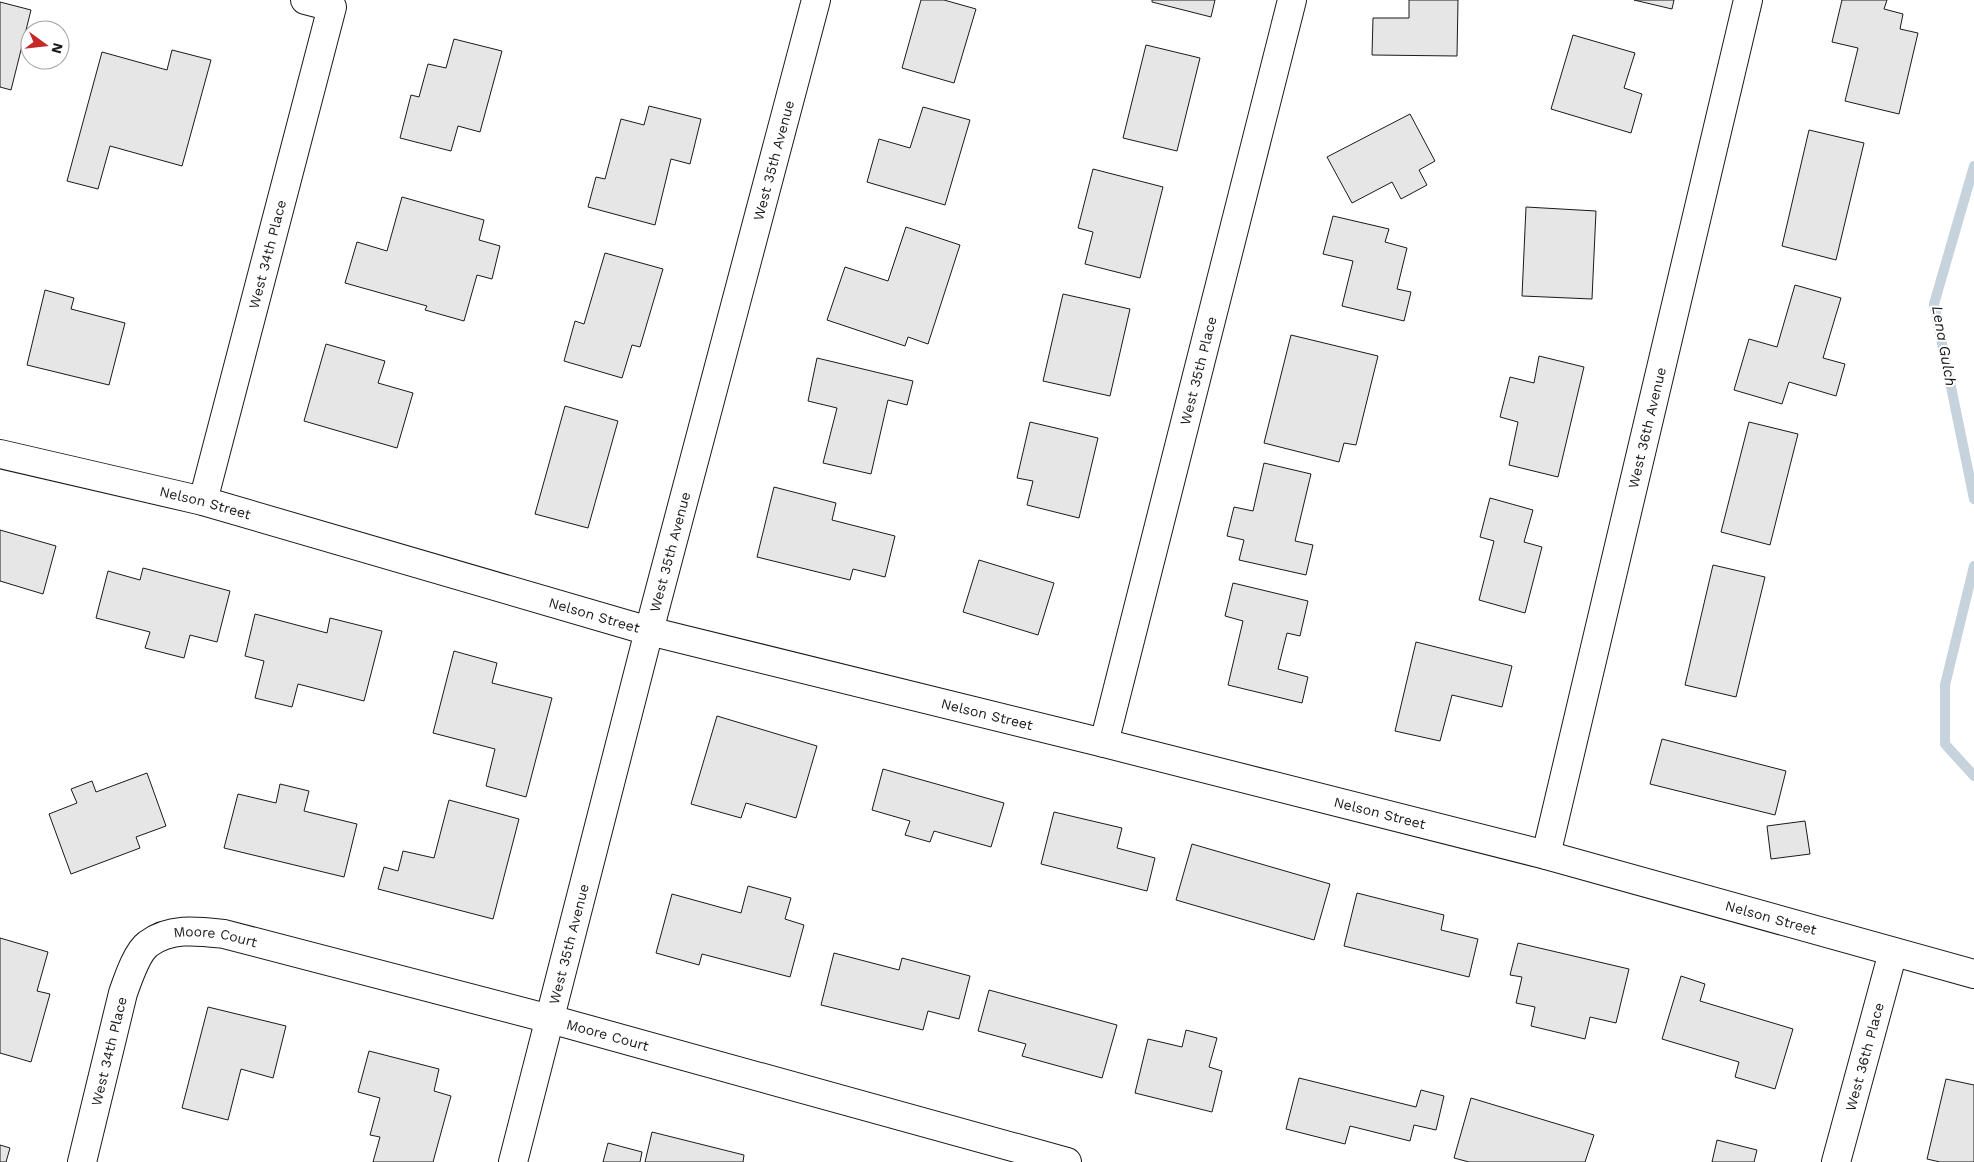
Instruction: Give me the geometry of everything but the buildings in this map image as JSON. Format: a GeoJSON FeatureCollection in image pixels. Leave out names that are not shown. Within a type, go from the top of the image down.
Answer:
{"type":"FeatureCollection","features":[{"type":"Feature","properties":{"kind":"street","name":"West 34th Place"},"geometry":{"type":"LineString","coordinates":[[203,501],[332,7],[305,0]]}},
{"type":"Feature","properties":{"kind":"street","name":"West 35th Avenue"},"geometry":{"type":"LineString","coordinates":[[513,1162],[649,631],[816,0]]}},
{"type":"Feature","properties":{"kind":"street","name":"West 35th Place"},"geometry":{"type":"LineString","coordinates":[[1104,743],[1292,0]]}},
{"type":"Feature","properties":{"kind":"street","name":"West 36th Avenue"},"geometry":{"type":"LineString","coordinates":[[1546,855],[1748,0]]}},
{"type":"Feature","properties":{"kind":"street","name":"Nelson Street"},"geometry":{"type":"LineString","coordinates":[[0,454],[203,501],[649,631],[1104,743],[1546,855],[1974,974]]}},
{"type":"Feature","properties":{"kind":"street","name":"Moore Court"},"geometry":{"type":"LineString","coordinates":[[147,945],[168,934],[195,930],[224,934],[550,1019],[1067,1162]]}},
{"type":"Feature","properties":{"kind":"street","name":"West 34th Place"},"geometry":{"type":"LineString","coordinates":[[82,1162],[122,993],[133,967],[147,945]]}},
{"type":"Feature","properties":{"kind":"street","name":"West 36th Place"},"geometry":{"type":"LineString","coordinates":[[1836,1162],[1893,952]]}},
{"type":"Feature","properties":{"kind":"waterway","name":"Lena Gulch"},"geometry":{"type":"LineString","coordinates":[[1974,166],[1934,304],[1974,499]]}},
{"type":"Feature","properties":{"kind":"waterway","name":"Lena Gulch"},"geometry":{"type":"LineString","coordinates":[[1974,566],[1945,685],[1945,744],[1974,776]]}}]}
